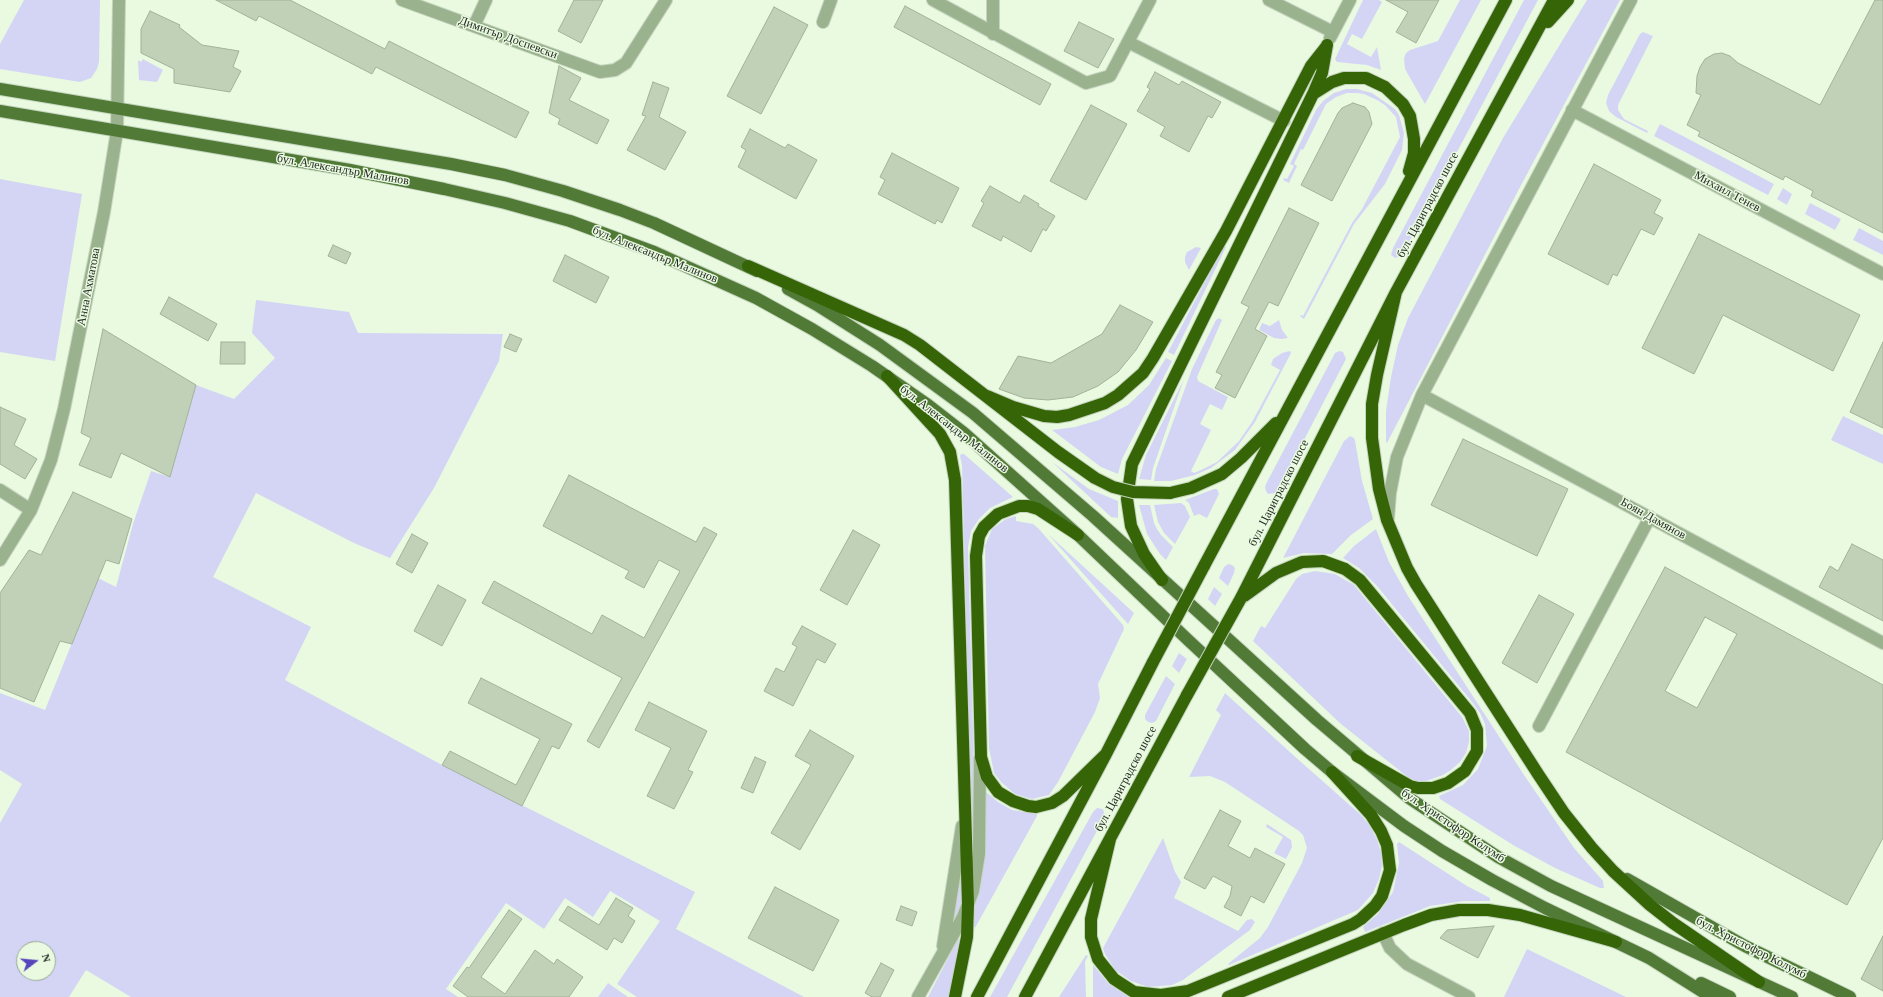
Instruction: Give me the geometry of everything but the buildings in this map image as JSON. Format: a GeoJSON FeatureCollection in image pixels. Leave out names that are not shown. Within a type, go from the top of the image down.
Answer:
{"type":"FeatureCollection","features":[{"type":"Feature","properties":{"kind":"highway"},"geometry":{"type":"LineString","coordinates":[[977,997],[1153,662],[1506,0]]}},
{"type":"Feature","properties":{"kind":"highway","name":"бул. Цариградско шосе"},"geometry":{"type":"LineString","coordinates":[[1025,997],[1187,695],[1241,598],[1396,292],[1554,0]]}},
{"type":"Feature","properties":{"kind":"highway"},"geometry":{"type":"LineString","coordinates":[[1534,38],[1568,0]]}},
{"type":"Feature","properties":{"kind":"highway"},"geometry":{"type":"LineString","coordinates":[[1162,580],[1144,554],[1131,526],[1127,499],[1132,464],[1313,94],[1322,73],[1327,45]]}},
{"type":"Feature","properties":{"kind":"highway"},"geometry":{"type":"LineString","coordinates":[[987,396],[1013,407],[1044,416],[1057,417],[1080,413],[1105,403],[1130,385],[1143,373],[1226,231],[1311,66],[1327,45]]}},
{"type":"Feature","properties":{"kind":"highway"},"geometry":{"type":"LineString","coordinates":[[1313,94],[1332,82],[1344,78],[1366,78],[1385,87],[1403,104],[1410,116],[1413,127],[1414,153],[1397,204]]}},
{"type":"Feature","properties":{"kind":"highway"},"geometry":{"type":"LineString","coordinates":[[748,266],[904,335],[920,345],[1058,452],[1095,478],[1113,487],[1133,492],[1170,493],[1200,485],[1222,474],[1241,458],[1286,412]]}},
{"type":"Feature","properties":{"kind":"highway"},"geometry":{"type":"LineString","coordinates":[[1396,292],[1372,404],[1372,438],[1374,462],[1387,520],[1397,546],[1416,584],[1564,814],[1613,871],[1650,905],[1673,923],[1759,982]]}},
{"type":"Feature","properties":{"kind":"highway"},"geometry":{"type":"LineString","coordinates":[[886,376],[940,434],[950,452],[952,463],[956,502],[966,796],[968,904],[966,944],[955,997]]}},
{"type":"Feature","properties":{"kind":"highway"},"geometry":{"type":"LineString","coordinates":[[1078,535],[1038,509],[1028,506],[1019,506],[998,514],[984,527],[979,536],[976,556],[980,744],[983,768],[992,785],[1006,797],[1028,806],[1036,807],[1052,803],[1063,796],[1106,754]]}},
{"type":"Feature","properties":{"kind":"highway"},"geometry":{"type":"LineString","coordinates":[[1241,598],[1276,573],[1302,562],[1323,561],[1345,569],[1360,580],[1470,713],[1477,730],[1476,751],[1465,771],[1448,783],[1433,788],[1418,788],[1410,786],[1358,756]]}},
{"type":"Feature","properties":{"kind":"highway"},"geometry":{"type":"LineString","coordinates":[[1110,839],[1091,920],[1091,937],[1098,959],[1114,979],[1134,992],[1161,995],[1188,991],[1353,924],[1364,917],[1382,896],[1390,870],[1387,845],[1381,831],[1371,815],[1332,772]]}},
{"type":"Feature","properties":{"kind":"highway"},"geometry":{"type":"LineString","coordinates":[[1228,997],[1383,933],[1431,915],[1459,910],[1474,909],[1520,915],[1616,942]]}},
{"type":"Feature","properties":{"kind":"main road","name":"бул. Александър Малинов"},"geometry":{"type":"LineString","coordinates":[[0,89],[451,164],[505,175],[563,190],[654,223],[748,266],[817,305],[880,345],[961,404],[1046,475],[1162,580]]}},
{"type":"Feature","properties":{"kind":"main road","name":"бул. Александър Малинов"},"geometry":{"type":"LineString","coordinates":[[0,111],[350,170],[505,203],[570,221],[654,252],[735,288],[812,329],[886,376],[928,405],[964,433],[1078,535],[1194,646]]}},
{"type":"Feature","properties":{"kind":"main road","name":"бул. Христофор Колумб"},"geometry":{"type":"LineString","coordinates":[[1162,580],[1358,756],[1409,798],[1498,857],[1551,886],[1792,997]]}},
{"type":"Feature","properties":{"kind":"main road","name":"бул. Христофор Колумб"},"geometry":{"type":"LineString","coordinates":[[1194,646],[1276,723],[1332,772],[1404,826],[1442,851],[1499,884],[1649,958],[1711,997]]}},
{"type":"Feature","properties":{"kind":"main road","name":"бул. Христофор Колумб"},"geometry":{"type":"LineString","coordinates":[[1613,871],[1657,898],[1745,946],[1850,997]]}},
{"type":"Feature","properties":{"kind":"main road"},"geometry":{"type":"LineString","coordinates":[[1649,958],[1730,997]]}},
{"type":"Feature","properties":{"kind":"street","name":"Анна Ахматова"},"geometry":{"type":"LineString","coordinates":[[0,560],[31,510],[51,460],[64,409],[104,212],[117,131],[119,0]]}},
{"type":"Feature","properties":{"kind":"street","name":"Димитър Доспевски"},"geometry":{"type":"LineString","coordinates":[[402,0],[600,72],[615,70],[626,63],[666,0]]}},
{"type":"Feature","properties":{"kind":"street"},"geometry":{"type":"LineString","coordinates":[[474,26],[486,0]]}},
{"type":"Feature","properties":{"kind":"street"},"geometry":{"type":"LineString","coordinates":[[823,22],[831,0]]}},
{"type":"Feature","properties":{"kind":"street"},"geometry":{"type":"LineString","coordinates":[[933,0],[993,34],[1086,83],[1110,76],[1150,0]]}},
{"type":"Feature","properties":{"kind":"street"},"geometry":{"type":"LineString","coordinates":[[993,0],[993,34]]}},
{"type":"Feature","properties":{"kind":"street"},"geometry":{"type":"LineString","coordinates":[[1269,0],[1334,32]]}},
{"type":"Feature","properties":{"kind":"street"},"geometry":{"type":"LineString","coordinates":[[1327,45],[1350,0]]}},
{"type":"Feature","properties":{"kind":"street"},"geometry":{"type":"LineString","coordinates":[[1387,520],[1390,493],[1397,457],[1422,395],[1630,0]]}},
{"type":"Feature","properties":{"kind":"street"},"geometry":{"type":"LineString","coordinates":[[1128,42],[1284,121]]}},
{"type":"Feature","properties":{"kind":"street","name":"Михаил Тенев"},"geometry":{"type":"LineString","coordinates":[[1572,110],[1883,274]]}},
{"type":"Feature","properties":{"kind":"street","name":"Боян Дамянов"},"geometry":{"type":"LineString","coordinates":[[1422,395],[1883,643]]}},
{"type":"Feature","properties":{"kind":"street"},"geometry":{"type":"LineString","coordinates":[[0,490],[31,510]]}},
{"type":"Feature","properties":{"kind":"street"},"geometry":{"type":"LineString","coordinates":[[1539,726],[1650,517]]}},
{"type":"Feature","properties":{"kind":"street"},"geometry":{"type":"LineString","coordinates":[[918,997],[968,904],[976,878],[979,854],[980,744]]}},
{"type":"Feature","properties":{"kind":"street"},"geometry":{"type":"LineString","coordinates":[[942,953],[966,796]]}},
{"type":"Feature","properties":{"kind":"street"},"geometry":{"type":"LineString","coordinates":[[1383,933],[1390,948],[1407,964],[1469,997]]}},
{"type":"Feature","properties":{"kind":"street"},"geometry":{"type":"LineString","coordinates":[[1176,997],[1188,991]]}},
{"type":"Feature","properties":{"kind":"shaded area"},"geometry":{"type":"Polygon","coordinates":[[[24,0],[100,0],[99,62],[97,69],[91,78],[80,82],[0,69],[0,44],[24,0]]]}},
{"type":"Feature","properties":{"kind":"shaded area"},"geometry":{"type":"Polygon","coordinates":[[[1363,0],[1379,0],[1382,2],[1362,39],[1352,34],[1347,44],[1371,57],[1377,47],[1381,70],[1367,65],[1337,62],[1335,59],[1363,0]]]}},
{"type":"Feature","properties":{"kind":"shaded area"},"geometry":{"type":"Polygon","coordinates":[[[1460,0],[1481,0],[1425,104],[1405,69],[1404,58],[1406,53],[1410,50],[1438,41],[1460,0]]]}},
{"type":"Feature","properties":{"kind":"shaded area"},"geometry":{"type":"Polygon","coordinates":[[[1524,0],[1538,0],[1409,242],[1401,256],[1395,258],[1391,255],[1393,248],[1524,0]]]}},
{"type":"Feature","properties":{"kind":"shaded area"},"geometry":{"type":"Polygon","coordinates":[[[1587,0],[1620,0],[1519,189],[1387,443],[1386,411],[1391,377],[1398,345],[1408,318],[1503,138],[1587,0]]]}},
{"type":"Feature","properties":{"kind":"shaded area"},"geometry":{"type":"Polygon","coordinates":[[[1643,32],[1653,36],[1618,105],[1618,110],[1624,119],[1648,131],[1647,133],[1616,117],[1609,111],[1606,103],[1608,95],[1640,34],[1643,32]]]}},
{"type":"Feature","properties":{"kind":"shaded area"},"geometry":{"type":"Polygon","coordinates":[[[143,59],[163,70],[157,82],[139,80],[138,60],[141,62],[143,59]]]}},
{"type":"Feature","properties":{"kind":"shaded area"},"geometry":{"type":"Polygon","coordinates":[[[1346,89],[1357,89],[1372,93],[1395,109],[1399,115],[1404,133],[1402,150],[1385,184],[1354,224],[1304,319],[1300,316],[1303,316],[1352,223],[1362,209],[1400,137],[1396,117],[1379,101],[1364,94],[1357,93],[1347,93],[1336,97],[1326,104],[1303,150],[1301,149],[1294,164],[1297,166],[1289,183],[1283,180],[1284,178],[1287,179],[1294,166],[1290,164],[1316,110],[1323,101],[1334,93],[1346,89]]]}},
{"type":"Feature","properties":{"kind":"shaded area"},"geometry":{"type":"Polygon","coordinates":[[[1660,124],[1774,184],[1768,195],[1654,136],[1660,124]]]}},
{"type":"Feature","properties":{"kind":"shaded area"},"geometry":{"type":"Polygon","coordinates":[[[0,179],[82,194],[55,361],[0,352],[0,179]]]}},
{"type":"Feature","properties":{"kind":"shaded area"},"geometry":{"type":"Polygon","coordinates":[[[1783,188],[1792,194],[1787,205],[1777,199],[1783,188]]]}},
{"type":"Feature","properties":{"kind":"shaded area"},"geometry":{"type":"Polygon","coordinates":[[[1810,203],[1841,219],[1835,230],[1805,214],[1810,203]]]}},
{"type":"Feature","properties":{"kind":"shaded area"},"geometry":{"type":"Polygon","coordinates":[[[1859,228],[1883,241],[1883,255],[1853,240],[1859,228]]]}},
{"type":"Feature","properties":{"kind":"shaded area"},"geometry":{"type":"Polygon","coordinates":[[[1224,246],[1226,247],[1174,355],[1168,352],[1224,246]]]}},
{"type":"Feature","properties":{"kind":"shaded area"},"geometry":{"type":"Polygon","coordinates":[[[1196,247],[1201,248],[1189,270],[1185,262],[1185,257],[1187,252],[1196,247]]]}},
{"type":"Feature","properties":{"kind":"shaded area"},"geometry":{"type":"Polygon","coordinates":[[[256,300],[349,312],[358,333],[503,334],[499,361],[434,488],[390,558],[354,543],[256,493],[213,577],[311,627],[285,680],[442,765],[695,892],[676,929],[804,997],[637,997],[617,984],[660,921],[610,891],[593,917],[565,898],[544,929],[506,903],[446,989],[458,997],[131,997],[86,970],[69,997],[0,997],[0,823],[22,784],[0,770],[0,693],[45,710],[98,578],[116,587],[133,524],[151,471],[170,477],[196,385],[234,399],[275,358],[252,333],[256,300]]]}},
{"type":"Feature","properties":{"kind":"shaded area"},"geometry":{"type":"Polygon","coordinates":[[[1219,318],[1222,320],[1197,377],[1198,381],[1228,397],[1222,410],[1210,404],[1200,424],[1211,430],[1191,471],[1194,473],[1217,462],[1239,441],[1252,422],[1280,370],[1271,365],[1273,359],[1282,353],[1290,351],[1291,353],[1255,422],[1235,450],[1211,468],[1195,475],[1171,481],[1154,481],[1156,469],[1192,369],[1216,320],[1219,318]]]}},
{"type":"Feature","properties":{"kind":"shaded area"},"geometry":{"type":"Polygon","coordinates":[[[1279,320],[1282,330],[1288,338],[1274,338],[1259,330],[1262,323],[1270,326],[1279,320]]]}},
{"type":"Feature","properties":{"kind":"shaded area"},"geometry":{"type":"Polygon","coordinates":[[[1339,351],[1343,352],[1346,359],[1279,488],[1276,493],[1268,494],[1265,487],[1267,482],[1335,353],[1339,351]]]}},
{"type":"Feature","properties":{"kind":"shaded area"},"geometry":{"type":"Polygon","coordinates":[[[1166,358],[1172,361],[1122,459],[1118,474],[1101,467],[1052,430],[1075,427],[1099,420],[1128,405],[1149,385],[1166,358]]]}},
{"type":"Feature","properties":{"kind":"shaded area"},"geometry":{"type":"Polygon","coordinates":[[[1184,379],[1153,468],[1151,480],[1139,479],[1146,455],[1184,379]]]}},
{"type":"Feature","properties":{"kind":"shaded area"},"geometry":{"type":"Polygon","coordinates":[[[1843,416],[1883,435],[1883,464],[1831,440],[1843,416]]]}},
{"type":"Feature","properties":{"kind":"shaded area"},"geometry":{"type":"Polygon","coordinates":[[[1350,436],[1354,438],[1355,441],[1362,481],[1373,519],[1351,535],[1332,554],[1304,553],[1283,558],[1344,441],[1350,436]]]}},
{"type":"Feature","properties":{"kind":"shaded area"},"geometry":{"type":"Polygon","coordinates":[[[961,454],[964,454],[1013,497],[990,508],[979,519],[971,531],[968,547],[976,837],[974,840],[972,837],[961,454]]]}},
{"type":"Feature","properties":{"kind":"shaded area"},"geometry":{"type":"Polygon","coordinates":[[[1052,462],[1089,489],[1118,501],[1118,518],[1111,517],[1052,462]]]}},
{"type":"Feature","properties":{"kind":"shaded area"},"geometry":{"type":"Polygon","coordinates":[[[1217,489],[1219,494],[1207,518],[1199,514],[1194,516],[1189,503],[1185,500],[1217,489]]]}},
{"type":"Feature","properties":{"kind":"shaded area"},"geometry":{"type":"Polygon","coordinates":[[[1181,503],[1185,506],[1190,517],[1175,544],[1164,533],[1158,522],[1154,505],[1181,503]]]}},
{"type":"Feature","properties":{"kind":"shaded area"},"geometry":{"type":"Polygon","coordinates":[[[1139,505],[1150,505],[1157,529],[1173,547],[1166,560],[1160,554],[1147,534],[1139,505]]]}},
{"type":"Feature","properties":{"kind":"shaded area"},"geometry":{"type":"Polygon","coordinates":[[[1016,516],[1016,521],[1033,524],[1038,528],[1123,625],[1124,629],[1098,684],[1100,698],[1095,712],[1058,782],[1049,795],[1032,799],[1015,794],[1001,782],[994,773],[989,748],[985,546],[992,529],[1006,519],[1016,516]]]}},
{"type":"Feature","properties":{"kind":"shaded area"},"geometry":{"type":"Polygon","coordinates":[[[1376,529],[1389,562],[1408,596],[1524,775],[1574,848],[1603,881],[1604,888],[1600,888],[1555,868],[1513,845],[1440,799],[1439,796],[1463,785],[1478,769],[1487,746],[1485,724],[1480,713],[1472,702],[1377,586],[1359,568],[1343,558],[1354,546],[1376,529]]]}},
{"type":"Feature","properties":{"kind":"shaded area"},"geometry":{"type":"Polygon","coordinates":[[[1048,534],[1134,613],[1128,624],[1048,534]]]}},
{"type":"Feature","properties":{"kind":"shaded area"},"geometry":{"type":"Polygon","coordinates":[[[1228,564],[1235,568],[1228,586],[1219,578],[1224,567],[1228,564]]]}},
{"type":"Feature","properties":{"kind":"shaded area"},"geometry":{"type":"Polygon","coordinates":[[[1315,571],[1335,574],[1354,585],[1462,717],[1469,731],[1469,742],[1466,753],[1460,762],[1451,770],[1443,775],[1426,781],[1417,781],[1409,778],[1341,724],[1253,641],[1261,626],[1265,628],[1296,579],[1302,574],[1315,571]]]}},
{"type":"Feature","properties":{"kind":"shaded area"},"geometry":{"type":"Polygon","coordinates":[[[1214,587],[1222,594],[1215,606],[1208,599],[1214,587]]]}},
{"type":"Feature","properties":{"kind":"shaded area"},"geometry":{"type":"Polygon","coordinates":[[[1179,653],[1187,659],[1179,673],[1172,666],[1179,653]]]}},
{"type":"Feature","properties":{"kind":"shaded area"},"geometry":{"type":"Polygon","coordinates":[[[1166,676],[1175,684],[1156,721],[1152,723],[1148,722],[1145,719],[1145,715],[1166,676]]]}},
{"type":"Feature","properties":{"kind":"shaded area"},"geometry":{"type":"Polygon","coordinates":[[[1225,693],[1361,815],[1370,826],[1377,840],[1381,852],[1382,865],[1379,879],[1373,893],[1358,910],[1229,965],[1228,964],[1260,938],[1268,927],[1302,863],[1307,848],[1303,835],[1299,831],[1225,782],[1210,776],[1189,777],[1221,715],[1216,710],[1225,693]]]}},
{"type":"Feature","properties":{"kind":"shaded area"},"geometry":{"type":"Polygon","coordinates":[[[985,791],[998,802],[1012,810],[1037,814],[1037,816],[975,928],[973,923],[975,901],[980,885],[985,854],[985,791]]]}},
{"type":"Feature","properties":{"kind":"shaded area"},"geometry":{"type":"Polygon","coordinates":[[[1097,808],[1103,809],[1105,816],[1007,997],[990,997],[1093,812],[1097,808]]]}},
{"type":"Feature","properties":{"kind":"shaded area"},"geometry":{"type":"Polygon","coordinates":[[[1267,824],[1291,840],[1292,847],[1286,859],[1274,853],[1283,837],[1266,827],[1267,824]]]}},
{"type":"Feature","properties":{"kind":"shaded area"},"geometry":{"type":"Polygon","coordinates":[[[1163,838],[1175,872],[1181,882],[1174,898],[1238,931],[1247,920],[1252,919],[1255,922],[1250,930],[1183,980],[1172,985],[1148,987],[1131,981],[1115,970],[1103,948],[1163,838]]]}},
{"type":"Feature","properties":{"kind":"shaded area"},"geometry":{"type":"Polygon","coordinates":[[[1399,842],[1467,886],[1490,898],[1490,901],[1464,901],[1430,906],[1365,932],[1363,927],[1378,914],[1393,892],[1399,863],[1397,844],[1399,842]]]}},
{"type":"Feature","properties":{"kind":"shaded area"},"geometry":{"type":"Polygon","coordinates":[[[961,866],[963,907],[952,929],[961,866]]]}},
{"type":"Feature","properties":{"kind":"shaded area"},"geometry":{"type":"Polygon","coordinates":[[[958,939],[963,942],[950,997],[928,997],[958,939]]]}},
{"type":"Feature","properties":{"kind":"shaded area"},"geometry":{"type":"Polygon","coordinates":[[[1527,949],[1626,997],[1504,997],[1527,949]]]}},
{"type":"Feature","properties":{"kind":"shaded area"},"geometry":{"type":"Polygon","coordinates":[[[1086,955],[1088,956],[1085,962],[1086,997],[1059,997],[1086,955]]]}},
{"type":"Feature","properties":{"kind":"shaded area"},"geometry":{"type":"Polygon","coordinates":[[[1093,965],[1109,984],[1129,997],[1093,997],[1093,965]]]}},
{"type":"Feature","properties":{"kind":"shaded area"},"geometry":{"type":"Polygon","coordinates":[[[608,983],[628,997],[598,997],[608,983]]]}}]}
